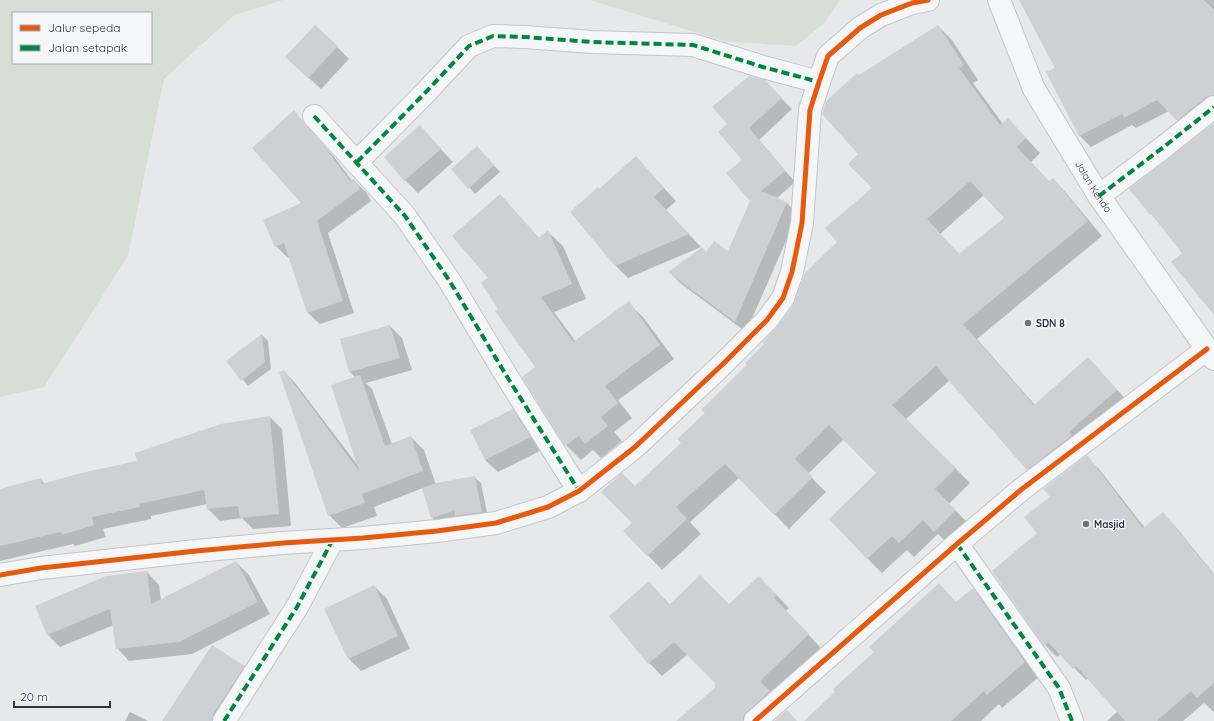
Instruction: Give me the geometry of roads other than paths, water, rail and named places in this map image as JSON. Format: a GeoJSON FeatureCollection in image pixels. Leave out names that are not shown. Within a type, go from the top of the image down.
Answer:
{"type":"FeatureCollection","features":[{"type":"Feature","properties":{"kind":"street"},"geometry":{"type":"LineString","coordinates":[[0,575],[41,568],[196,551],[437,532],[496,523],[548,507],[579,491],[635,447],[652,431],[767,320],[783,298],[792,272],[802,223],[810,110],[818,82],[828,56],[860,28],[881,15],[912,3],[928,0]]}},
{"type":"Feature","properties":{"kind":"street","name":"Jalan Kendo"},"geometry":{"type":"LineString","coordinates":[[999,0],[1034,89],[1099,196],[1210,354]]}},
{"type":"Feature","properties":{"kind":"street"},"geometry":{"type":"LineString","coordinates":[[357,162],[469,46],[493,36],[592,42],[693,45],[763,67],[818,82]]}},
{"type":"Feature","properties":{"kind":"street"},"geometry":{"type":"LineString","coordinates":[[1099,196],[1214,107]]}},
{"type":"Feature","properties":{"kind":"street"},"geometry":{"type":"LineString","coordinates":[[314,116],[405,216],[449,280],[506,375],[579,491]]}},
{"type":"Feature","properties":{"kind":"street"},"geometry":{"type":"LineString","coordinates":[[755,721],[1022,489],[1210,354]]}},
{"type":"Feature","properties":{"kind":"street"},"geometry":{"type":"LineString","coordinates":[[224,721],[297,607],[332,541]]}},
{"type":"Feature","properties":{"kind":"street"},"geometry":{"type":"LineString","coordinates":[[957,544],[1059,688],[1072,721]]}},
{"type":"Feature","properties":{"kind":"place","name":"SDN 8"},"geometry":{"type":"Point","coordinates":[1028,323]}},
{"type":"Feature","properties":{"kind":"place","name":"Masjid"},"geometry":{"type":"Point","coordinates":[1086,524]}}]}
